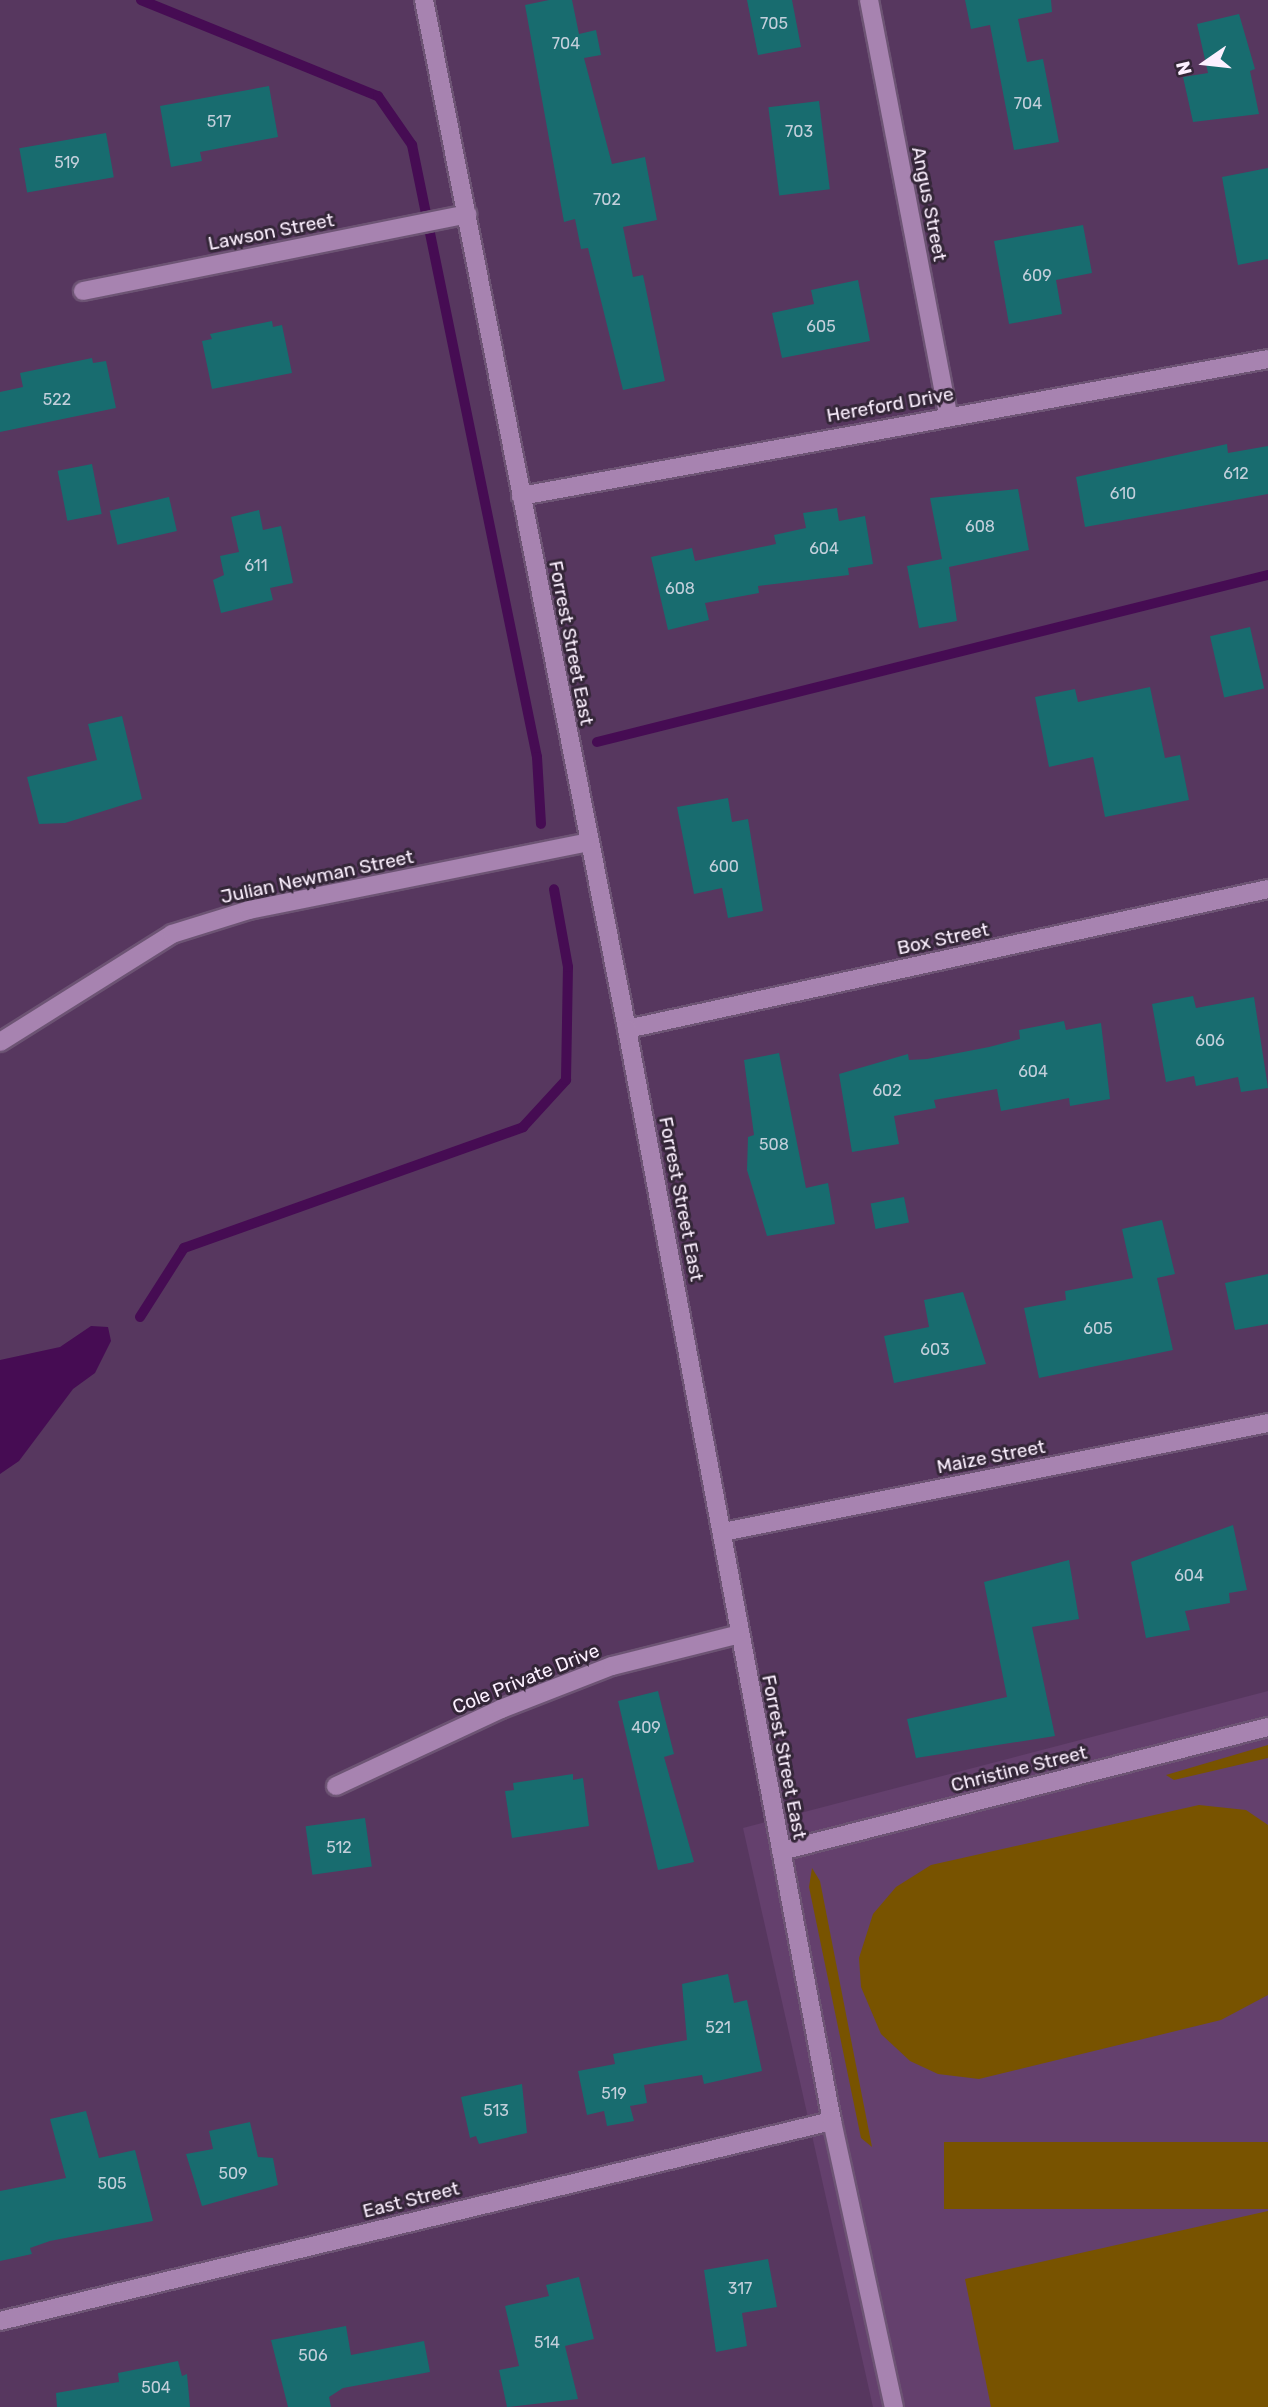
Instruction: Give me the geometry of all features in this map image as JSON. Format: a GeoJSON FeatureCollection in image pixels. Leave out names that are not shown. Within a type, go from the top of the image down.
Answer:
{"type":"FeatureCollection","features":[{"type":"Feature","properties":{"kind":"street","name":"Forrest Street East"},"geometry":{"type":"LineString","coordinates":[[424,0],[627,1029],[832,2121],[894,2407]]}},
{"type":"Feature","properties":{"kind":"street","name":"Angus Street"},"geometry":{"type":"LineString","coordinates":[[869,0],[948,415]]}},
{"type":"Feature","properties":{"kind":"street","name":"Lawson Street"},"geometry":{"type":"LineString","coordinates":[[83,291],[467,214]]}},
{"type":"Feature","properties":{"kind":"street","name":"Hereford Drive"},"geometry":{"type":"LineString","coordinates":[[521,496],[948,415],[1268,359]]}},
{"type":"Feature","properties":{"kind":"street","name":"Julian Newman Street"},"geometry":{"type":"LineString","coordinates":[[0,1042],[172,934],[249,910],[589,842]]}},
{"type":"Feature","properties":{"kind":"street","name":"Box Street"},"geometry":{"type":"LineString","coordinates":[[627,1029],[1268,889]]}},
{"type":"Feature","properties":{"kind":"street","name":"Maize Street"},"geometry":{"type":"LineString","coordinates":[[723,1532],[1268,1423]]}},
{"type":"Feature","properties":{"kind":"street","name":"Cole Private Drive"},"geometry":{"type":"LineString","coordinates":[[336,1786],[501,1709],[612,1666],[740,1634]]}},
{"type":"Feature","properties":{"kind":"street","name":"Christine Street"},"geometry":{"type":"LineString","coordinates":[[781,1851],[1268,1727]]}},
{"type":"Feature","properties":{"kind":"street","name":"East Street"},"geometry":{"type":"LineString","coordinates":[[0,2321],[832,2121]]}},
{"type":"Feature","properties":{"kind":"shaded area"},"geometry":{"type":"Polygon","coordinates":[[[91,1326],[108,1327],[111,1341],[95,1373],[73,1389],[19,1461],[0,1474],[0,1360],[60,1347],[91,1326]]]}},
{"type":"Feature","properties":{"kind":"shaded area"},"geometry":{"type":"Polygon","coordinates":[[[1268,1691],[1268,2407],[873,2407],[743,1828],[1268,1691]]]}},
{"type":"Feature","properties":{"kind":"shaded area"},"geometry":{"type":"Polygon","coordinates":[[[1268,1745],[1268,1758],[1174,1780],[1166,1775],[1268,1745]]]}},
{"type":"Feature","properties":{"kind":"shaded area"},"geometry":{"type":"Polygon","coordinates":[[[1199,1805],[1246,1810],[1268,1825],[1268,1995],[1221,2020],[979,2079],[938,2074],[910,2061],[881,2034],[861,1987],[859,1958],[873,1914],[896,1887],[931,1865],[1199,1805]]]}},
{"type":"Feature","properties":{"kind":"shaded area"},"geometry":{"type":"Polygon","coordinates":[[[812,1868],[820,1881],[872,2147],[861,2138],[809,1887],[812,1868]]]}},
{"type":"Feature","properties":{"kind":"shaded area"},"geometry":{"type":"Polygon","coordinates":[[[944,2142],[1268,2142],[1268,2209],[944,2209],[944,2142]]]}},
{"type":"Feature","properties":{"kind":"shaded area"},"geometry":{"type":"Polygon","coordinates":[[[1268,2211],[1268,2407],[991,2407],[965,2279],[1268,2211]]]}},
{"type":"Feature","properties":{"kind":"building"},"geometry":{"type":"Polygon","coordinates":[[[549,0],[572,0],[579,34],[596,30],[601,55],[584,58],[612,164],[645,157],[657,220],[623,227],[633,277],[643,275],[665,381],[623,390],[588,248],[581,249],[575,219],[564,222],[525,5],[549,0]]]}},
{"type":"Feature","properties":{"kind":"building"},"geometry":{"type":"Polygon","coordinates":[[[747,0],[792,0],[801,47],[758,55],[747,0]]]}},
{"type":"Feature","properties":{"kind":"building"},"geometry":{"type":"Polygon","coordinates":[[[965,0],[1051,0],[1052,12],[1018,19],[1027,62],[1043,59],[1059,142],[1014,150],[990,25],[971,29],[965,0]]]}},
{"type":"Feature","properties":{"kind":"building"},"geometry":{"type":"Polygon","coordinates":[[[1239,14],[1255,69],[1250,71],[1259,114],[1193,122],[1183,77],[1208,73],[1197,24],[1239,14]]]}},
{"type":"Feature","properties":{"kind":"building"},"geometry":{"type":"Polygon","coordinates":[[[269,86],[278,137],[200,152],[202,161],[171,167],[160,106],[269,86]]]}},
{"type":"Feature","properties":{"kind":"building"},"geometry":{"type":"Polygon","coordinates":[[[819,101],[830,189],[779,196],[768,107],[819,101]]]}},
{"type":"Feature","properties":{"kind":"building"},"geometry":{"type":"Polygon","coordinates":[[[106,133],[114,177],[27,193],[19,148],[106,133]]]}},
{"type":"Feature","properties":{"kind":"building"},"geometry":{"type":"Polygon","coordinates":[[[1268,168],[1268,259],[1238,265],[1222,177],[1268,168]]]}},
{"type":"Feature","properties":{"kind":"building"},"geometry":{"type":"Polygon","coordinates":[[[1083,225],[1092,273],[1056,280],[1062,314],[1009,324],[994,241],[1083,225]]]}},
{"type":"Feature","properties":{"kind":"building"},"geometry":{"type":"Polygon","coordinates":[[[858,280],[870,341],[782,358],[772,313],[814,304],[811,290],[858,280]]]}},
{"type":"Feature","properties":{"kind":"building"},"geometry":{"type":"Polygon","coordinates":[[[272,321],[273,327],[282,325],[292,373],[212,389],[202,341],[212,339],[210,334],[272,321]]]}},
{"type":"Feature","properties":{"kind":"building"},"geometry":{"type":"Polygon","coordinates":[[[92,358],[93,363],[106,361],[116,408],[0,432],[0,392],[23,387],[20,373],[92,358]]]}},
{"type":"Feature","properties":{"kind":"building"},"geometry":{"type":"Polygon","coordinates":[[[1227,444],[1228,453],[1268,446],[1268,494],[1085,527],[1076,477],[1227,444]]]}},
{"type":"Feature","properties":{"kind":"building"},"geometry":{"type":"Polygon","coordinates":[[[92,464],[102,514],[67,521],[58,471],[92,464]]]}},
{"type":"Feature","properties":{"kind":"building"},"geometry":{"type":"Polygon","coordinates":[[[1018,489],[1029,550],[949,567],[957,621],[919,628],[907,566],[942,559],[930,498],[1018,489]]]}},
{"type":"Feature","properties":{"kind":"building"},"geometry":{"type":"Polygon","coordinates":[[[169,497],[177,531],[117,545],[110,511],[169,497]]]}},
{"type":"Feature","properties":{"kind":"building"},"geometry":{"type":"Polygon","coordinates":[[[837,508],[839,521],[865,516],[873,564],[848,568],[849,575],[758,586],[759,593],[705,603],[709,620],[668,630],[651,557],[692,548],[695,561],[776,544],[774,535],[806,528],[803,513],[837,508]]]}},
{"type":"Feature","properties":{"kind":"building"},"geometry":{"type":"Polygon","coordinates":[[[259,510],[263,530],[281,526],[293,583],[270,588],[273,600],[221,613],[213,580],[224,575],[220,556],[239,552],[231,517],[259,510]]]}},
{"type":"Feature","properties":{"kind":"building"},"geometry":{"type":"Polygon","coordinates":[[[1250,627],[1264,688],[1224,698],[1210,636],[1250,627]]]}},
{"type":"Feature","properties":{"kind":"building"},"geometry":{"type":"Polygon","coordinates":[[[1150,687],[1165,758],[1180,755],[1189,800],[1105,817],[1093,757],[1049,767],[1035,697],[1075,689],[1078,702],[1150,687]]]}},
{"type":"Feature","properties":{"kind":"building"},"geometry":{"type":"Polygon","coordinates":[[[122,716],[142,799],[65,823],[39,824],[27,777],[97,760],[88,724],[122,716]]]}},
{"type":"Feature","properties":{"kind":"building"},"geometry":{"type":"Polygon","coordinates":[[[728,798],[732,822],[748,819],[763,911],[728,918],[722,888],[694,894],[677,807],[728,798]]]}},
{"type":"Feature","properties":{"kind":"building"},"geometry":{"type":"Polygon","coordinates":[[[1193,996],[1196,1008],[1254,997],[1268,1088],[1241,1092],[1238,1077],[1196,1086],[1194,1076],[1166,1082],[1152,1004],[1193,996]]]}},
{"type":"Feature","properties":{"kind":"building"},"geometry":{"type":"Polygon","coordinates":[[[1064,1021],[1066,1030],[1101,1023],[1110,1099],[1070,1106],[1069,1098],[1001,1111],[997,1089],[934,1100],[936,1108],[894,1116],[899,1144],[852,1152],[839,1074],[908,1054],[909,1060],[927,1059],[989,1047],[1020,1039],[1019,1030],[1064,1021]]]}},
{"type":"Feature","properties":{"kind":"building"},"geometry":{"type":"Polygon","coordinates":[[[779,1053],[806,1188],[828,1183],[835,1224],[767,1236],[747,1170],[748,1137],[754,1135],[744,1060],[779,1053]]]}},
{"type":"Feature","properties":{"kind":"building"},"geometry":{"type":"Polygon","coordinates":[[[904,1197],[909,1223],[876,1229],[871,1203],[904,1197]]]}},
{"type":"Feature","properties":{"kind":"building"},"geometry":{"type":"Polygon","coordinates":[[[1162,1220],[1175,1274],[1157,1278],[1173,1350],[1039,1378],[1024,1308],[1066,1300],[1065,1291],[1133,1278],[1122,1229],[1162,1220]]]}},
{"type":"Feature","properties":{"kind":"building"},"geometry":{"type":"Polygon","coordinates":[[[1268,1274],[1268,1324],[1235,1330],[1225,1283],[1268,1274]]]}},
{"type":"Feature","properties":{"kind":"building"},"geometry":{"type":"Polygon","coordinates":[[[963,1292],[986,1364],[894,1383],[884,1336],[929,1327],[924,1300],[963,1292]]]}},
{"type":"Feature","properties":{"kind":"building"},"geometry":{"type":"Polygon","coordinates":[[[1233,1525],[1247,1590],[1229,1593],[1230,1603],[1185,1611],[1190,1630],[1146,1638],[1131,1562],[1233,1525]]]}},
{"type":"Feature","properties":{"kind":"building"},"geometry":{"type":"Polygon","coordinates":[[[1069,1560],[1079,1619],[1032,1627],[1055,1736],[916,1758],[907,1719],[1007,1697],[984,1582],[1069,1560]]]}},
{"type":"Feature","properties":{"kind":"building"},"geometry":{"type":"Polygon","coordinates":[[[658,1691],[674,1754],[664,1757],[694,1862],[658,1870],[618,1701],[658,1691]]]}},
{"type":"Feature","properties":{"kind":"building"},"geometry":{"type":"Polygon","coordinates":[[[573,1774],[573,1780],[583,1778],[589,1826],[512,1838],[505,1791],[514,1790],[513,1783],[573,1774]]]}},
{"type":"Feature","properties":{"kind":"building"},"geometry":{"type":"Polygon","coordinates":[[[365,1818],[372,1867],[312,1875],[306,1826],[365,1818]]]}},
{"type":"Feature","properties":{"kind":"building"},"geometry":{"type":"Polygon","coordinates":[[[728,1974],[734,2003],[747,2000],[762,2071],[704,2084],[702,2075],[644,2085],[647,2103],[630,2106],[634,2121],[607,2126],[604,2111],[587,2115],[578,2071],[615,2064],[613,2054],[687,2040],[682,1984],[728,1974]]]}},
{"type":"Feature","properties":{"kind":"building"},"geometry":{"type":"Polygon","coordinates":[[[522,2084],[527,2133],[479,2144],[476,2136],[470,2138],[461,2097],[522,2084]]]}},
{"type":"Feature","properties":{"kind":"building"},"geometry":{"type":"Polygon","coordinates":[[[86,2111],[99,2158],[135,2150],[153,2221],[50,2241],[30,2248],[32,2254],[0,2261],[0,2191],[66,2178],[50,2119],[86,2111]]]}},
{"type":"Feature","properties":{"kind":"building"},"geometry":{"type":"Polygon","coordinates":[[[250,2122],[258,2157],[273,2158],[278,2185],[202,2206],[186,2154],[213,2149],[209,2131],[250,2122]]]}},
{"type":"Feature","properties":{"kind":"building"},"geometry":{"type":"Polygon","coordinates":[[[768,2259],[777,2307],[742,2313],[747,2346],[716,2352],[704,2270],[768,2259]]]}},
{"type":"Feature","properties":{"kind":"building"},"geometry":{"type":"Polygon","coordinates":[[[579,2277],[594,2339],[565,2346],[578,2399],[507,2407],[499,2370],[519,2366],[505,2306],[549,2296],[546,2285],[579,2277]]]}},
{"type":"Feature","properties":{"kind":"building"},"geometry":{"type":"Polygon","coordinates":[[[346,2326],[351,2355],[424,2341],[430,2372],[343,2388],[329,2397],[331,2407],[288,2407],[271,2340],[346,2326]]]}},
{"type":"Feature","properties":{"kind":"building"},"geometry":{"type":"Polygon","coordinates":[[[178,2361],[182,2376],[187,2374],[190,2407],[57,2407],[56,2393],[119,2382],[118,2373],[178,2361]]]}},
{"type":"Feature","properties":{"kind":"waterway"},"geometry":{"type":"LineString","coordinates":[[141,0],[378,96],[412,145],[537,757],[541,824]]}},
{"type":"Feature","properties":{"kind":"waterway"},"geometry":{"type":"LineString","coordinates":[[597,742],[1268,575]]}},
{"type":"Feature","properties":{"kind":"waterway"},"geometry":{"type":"LineString","coordinates":[[140,1317],[184,1248],[523,1127],[566,1080],[568,967],[554,889]]}}]}
